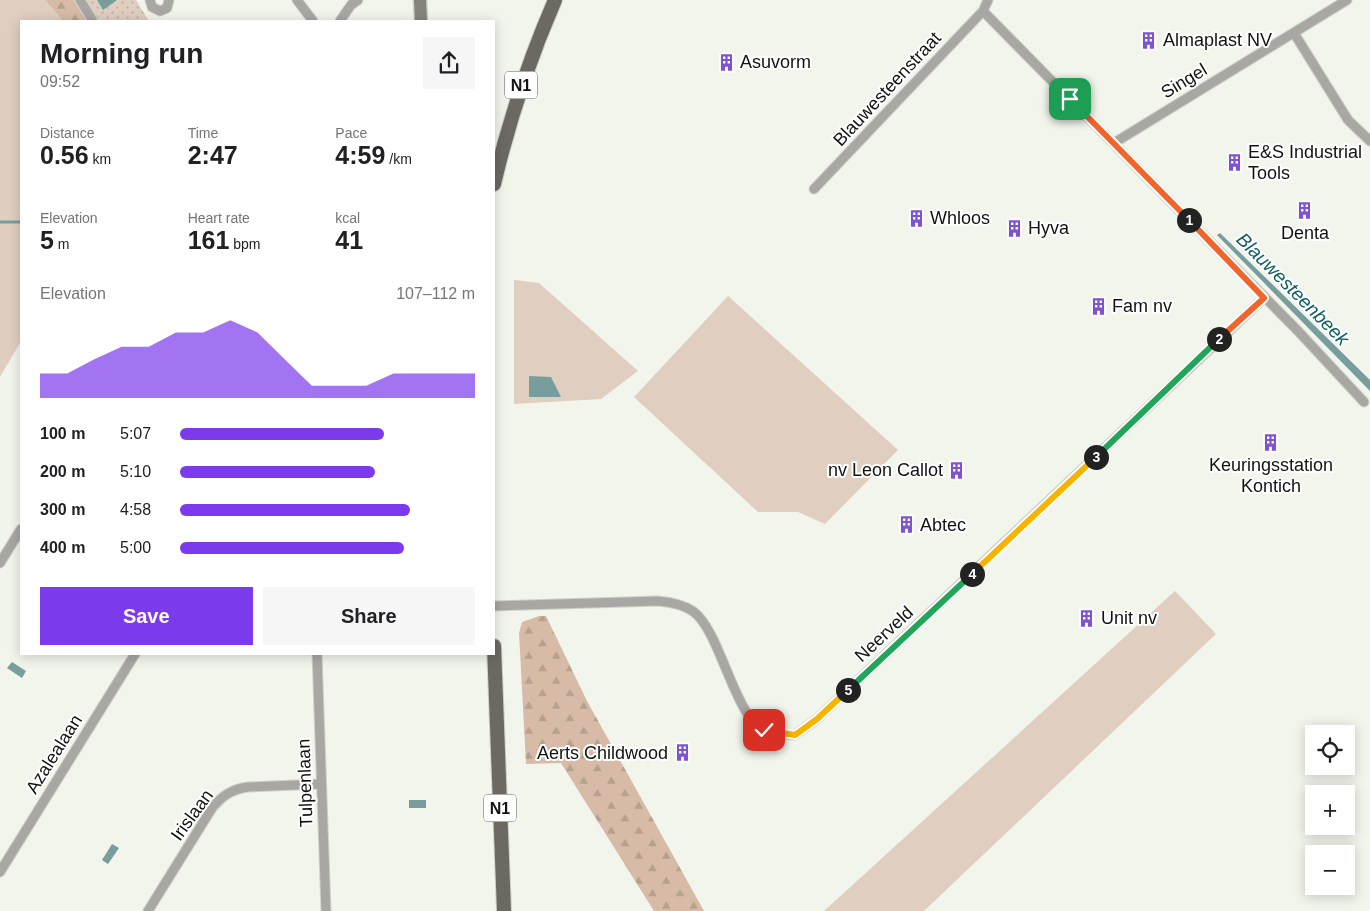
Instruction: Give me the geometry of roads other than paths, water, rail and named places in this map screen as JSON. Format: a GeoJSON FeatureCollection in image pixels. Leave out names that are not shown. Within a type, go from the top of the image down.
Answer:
{"type":"FeatureCollection","features":[{"type":"Feature","properties":{"kind":"main road","name":"N1"},"geometry":{"type":"LineString","coordinates":[[495,177],[515,103],[532,54],[555,0]]}},
{"type":"Feature","properties":{"kind":"main road","name":"N1"},"geometry":{"type":"LineString","coordinates":[[494,655],[504,911]]}},
{"type":"Feature","properties":{"kind":"street"},"geometry":{"type":"LineString","coordinates":[[80,0],[92,20]]}},
{"type":"Feature","properties":{"kind":"street"},"geometry":{"type":"LineString","coordinates":[[150,0],[152,7],[160,11],[166,9],[169,0]]}},
{"type":"Feature","properties":{"kind":"street"},"geometry":{"type":"LineString","coordinates":[[297,0],[312,20]]}},
{"type":"Feature","properties":{"kind":"street"},"geometry":{"type":"LineString","coordinates":[[341,20],[351,5],[358,0]]}},
{"type":"Feature","properties":{"kind":"street"},"geometry":{"type":"LineString","coordinates":[[420,0],[422,20]]}},
{"type":"Feature","properties":{"kind":"street","name":"Blauwesteenstraat"},"geometry":{"type":"LineString","coordinates":[[814,189],[983,11],[988,0]]}},
{"type":"Feature","properties":{"kind":"street","name":"Singel"},"geometry":{"type":"LineString","coordinates":[[1114,143],[1347,0]]}},
{"type":"Feature","properties":{"kind":"street"},"geometry":{"type":"LineString","coordinates":[[983,11],[1114,143],[1364,402]]}},
{"type":"Feature","properties":{"kind":"street"},"geometry":{"type":"LineString","coordinates":[[1294,33],[1348,120],[1370,141]]}},
{"type":"Feature","properties":{"kind":"street","name":"Neerveld"},"geometry":{"type":"LineString","coordinates":[[495,606],[658,601],[677,603],[695,612],[707,628],[749,716],[766,732],[795,735],[817,719],[1264,298]]}},
{"type":"Feature","properties":{"kind":"street"},"geometry":{"type":"LineString","coordinates":[[0,563],[20,531]]}},
{"type":"Feature","properties":{"kind":"street","name":"Azalealaan"},"geometry":{"type":"LineString","coordinates":[[0,872],[135,655]]}},
{"type":"Feature","properties":{"kind":"street","name":"Tulpenlaan"},"geometry":{"type":"LineString","coordinates":[[317,655],[326,911]]}},
{"type":"Feature","properties":{"kind":"street","name":"Irislaan"},"geometry":{"type":"LineString","coordinates":[[148,911],[212,808],[230,791],[248,787],[321,784]]}},
{"type":"Feature","properties":{"kind":"water"},"geometry":{"type":"Polygon","coordinates":[[[97,0],[117,0],[103,10],[97,0]]]}},
{"type":"Feature","properties":{"kind":"water"},"geometry":{"type":"Polygon","coordinates":[[[1220,233],[1370,380],[1370,391],[1217,235],[1220,233]]]}},
{"type":"Feature","properties":{"kind":"water"},"geometry":{"type":"Polygon","coordinates":[[[529,376],[551,377],[561,397],[529,397],[529,376]]]}},
{"type":"Feature","properties":{"kind":"water"},"geometry":{"type":"Polygon","coordinates":[[[12,662],[26,671],[22,678],[7,668],[12,662]]]}},
{"type":"Feature","properties":{"kind":"water"},"geometry":{"type":"Polygon","coordinates":[[[409,800],[426,800],[426,808],[409,808],[409,800]]]}},
{"type":"Feature","properties":{"kind":"water"},"geometry":{"type":"Polygon","coordinates":[[[112,844],[119,848],[108,864],[102,860],[112,844]]]}},
{"type":"Feature","properties":{"kind":"waterway"},"geometry":{"type":"LineString","coordinates":[[0,222],[20,222]]}},
{"type":"Feature","properties":{"kind":"place","name":"Almaplast NV"},"geometry":{"type":"Point","coordinates":[1149,40]}},
{"type":"Feature","properties":{"kind":"place","name":"Asuvorm"},"geometry":{"type":"Point","coordinates":[726,62]}},
{"type":"Feature","properties":{"kind":"place","name":"E&S Industrial Tools"},"geometry":{"type":"Point","coordinates":[1234,162]}},
{"type":"Feature","properties":{"kind":"place","name":"Denta"},"geometry":{"type":"Point","coordinates":[1305,210]}},
{"type":"Feature","properties":{"kind":"place","name":"Whloos"},"geometry":{"type":"Point","coordinates":[916,218]}},
{"type":"Feature","properties":{"kind":"place","name":"Hyva"},"geometry":{"type":"Point","coordinates":[1014,228]}},
{"type":"Feature","properties":{"kind":"place","name":"Fam nv"},"geometry":{"type":"Point","coordinates":[1098,306]}},
{"type":"Feature","properties":{"kind":"place","name":"Keuringsstation Kontich"},"geometry":{"type":"Point","coordinates":[1271,442]}},
{"type":"Feature","properties":{"kind":"place","name":"nv Leon Callot"},"geometry":{"type":"Point","coordinates":[957,470]}},
{"type":"Feature","properties":{"kind":"place","name":"Abtec"},"geometry":{"type":"Point","coordinates":[906,525]}},
{"type":"Feature","properties":{"kind":"place","name":"Unit nv"},"geometry":{"type":"Point","coordinates":[1087,618]}},
{"type":"Feature","properties":{"kind":"place","name":"Aerts Childwood"},"geometry":{"type":"Point","coordinates":[682,753]}},
{"type":"Feature","properties":{"kind":"water label","name":"Blauwesteenbeek"},"geometry":{"type":"Point","coordinates":[1293,289]}}]}
